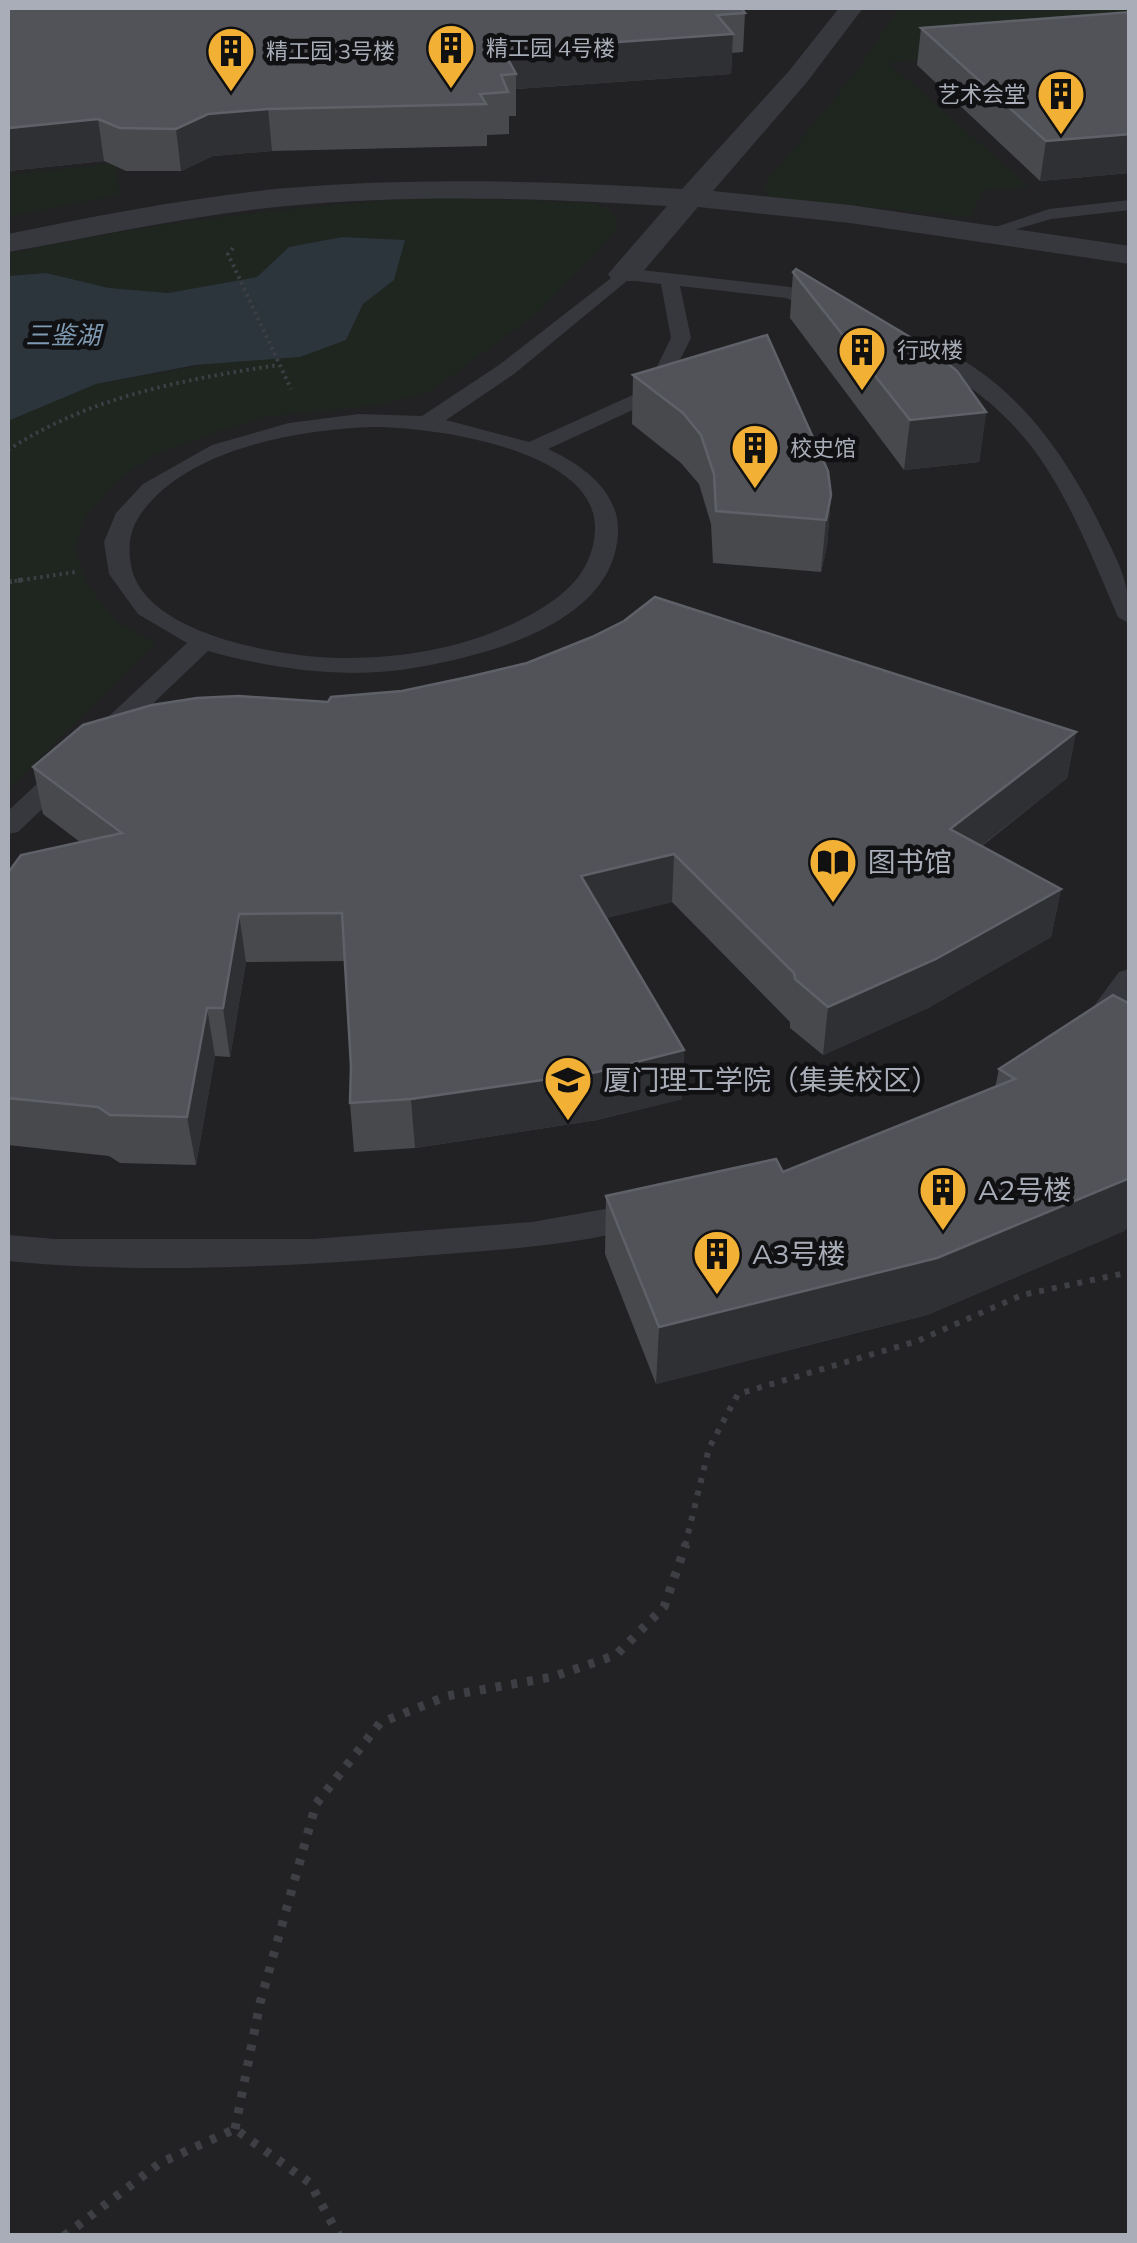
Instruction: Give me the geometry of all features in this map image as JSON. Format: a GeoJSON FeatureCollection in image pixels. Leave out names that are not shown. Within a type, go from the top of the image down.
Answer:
{"type":"FeatureCollection","features":[{"type":"Feature","properties":{"kind":"street"},"geometry":{"type":"LineString","coordinates":[[624,274],[687,196],[815,59],[851,8]]}},
{"type":"Feature","properties":{"kind":"street"},"geometry":{"type":"LineString","coordinates":[[712,226],[756,172]]}},
{"type":"Feature","properties":{"kind":"street"},"geometry":{"type":"LineString","coordinates":[[8,242],[172,211],[351,194],[530,190],[732,200],[990,232],[1130,255]]}},
{"type":"Feature","properties":{"kind":"street"},"geometry":{"type":"LineString","coordinates":[[669,278],[690,252]]}},
{"type":"Feature","properties":{"kind":"lane"},"geometry":{"type":"LineString","coordinates":[[990,232],[1049,214],[1130,205]]}},
{"type":"Feature","properties":{"kind":"lane"},"geometry":{"type":"LineString","coordinates":[[427,423],[516,361],[624,274],[790,293],[852,317]]}},
{"type":"Feature","properties":{"kind":"lane"},"geometry":{"type":"LineString","coordinates":[[531,449],[654,393],[681,338],[669,278]]}},
{"type":"Feature","properties":{"kind":"lane"},"geometry":{"type":"LineString","coordinates":[[886,333],[953,364],[1022,418],[1058,472],[1130,617]]}},
{"type":"Feature","properties":{"kind":"lane"},"geometry":{"type":"LineString","coordinates":[[388,420],[469,429],[531,449],[572,471],[592,491],[605,514],[608,538],[602,562],[586,586],[559,609],[524,629],[480,645],[378,663],[272,659],[204,640],[151,613],[128,590],[116,565],[116,542],[124,518],[140,496],[194,459],[255,437],[310,425],[388,420]]}},
{"type":"Feature","properties":{"kind":"lane"},"geometry":{"type":"LineString","coordinates":[[8,826],[204,640]]}},
{"type":"Feature","properties":{"kind":"lane"},"geometry":{"type":"LineString","coordinates":[[1064,1056],[1080,1047],[1130,979]]}},
{"type":"Feature","properties":{"kind":"lane"},"geometry":{"type":"LineString","coordinates":[[8,1248],[313,1252],[532,1235],[676,1208]]}},
{"type":"Feature","properties":{"kind":"path"},"geometry":{"type":"LineString","coordinates":[[8,450],[62,417],[99,402],[180,381],[278,365],[239,280]]}},
{"type":"Feature","properties":{"kind":"path"},"geometry":{"type":"LineString","coordinates":[[8,582],[116,565]]}},
{"type":"Feature","properties":{"kind":"path"},"geometry":{"type":"LineString","coordinates":[[235,2129],[260,2003],[316,1804],[380,1723],[447,1696],[552,1676],[616,1655],[664,1607],[695,1519],[710,1448],[738,1394],[916,1341],[1022,1295],[1130,1272]]}},
{"type":"Feature","properties":{"kind":"path"},"geometry":{"type":"LineString","coordinates":[[64,2236],[160,2163],[235,2129]]}},
{"type":"Feature","properties":{"kind":"path"},"geometry":{"type":"LineString","coordinates":[[235,2129],[310,2183],[339,2236]]}},
{"type":"Feature","properties":{"kind":"shaded area","name":"厦门理工学院（集美校区）"},"geometry":{"type":"Polygon","coordinates":[[[8,8],[1129,8],[1129,2235],[8,2235],[8,8]]]}},
{"type":"Feature","properties":{"kind":"shaded area"},"geometry":{"type":"Polygon","coordinates":[[[899,8],[1114,8],[1129,11],[1129,42],[889,63],[1029,187],[984,190],[970,217],[768,197],[764,185],[859,68],[899,8]]]}},
{"type":"Feature","properties":{"kind":"shaded area"},"geometry":{"type":"Polygon","coordinates":[[[116,163],[120,195],[8,217],[8,175],[116,163]]]}},
{"type":"Feature","properties":{"kind":"shaded area"},"geometry":{"type":"Polygon","coordinates":[[[431,197],[592,203],[610,210],[617,221],[615,232],[538,313],[432,390],[381,405],[265,417],[153,456],[116,481],[85,518],[75,549],[88,586],[117,622],[156,643],[8,789],[8,421],[96,384],[346,340],[363,304],[394,280],[405,240],[342,237],[289,247],[257,277],[168,293],[109,288],[46,273],[8,276],[8,254],[218,217],[431,197]]]}},
{"type":"Feature","properties":{"kind":"water","name":"三鉴湖"},"geometry":{"type":"Polygon","coordinates":[[[342,237],[405,240],[394,280],[363,304],[346,340],[300,357],[195,365],[96,384],[8,421],[8,276],[46,273],[109,288],[168,293],[257,277],[289,247],[342,237]]]}},
{"type":"Feature","properties":{"kind":"building"},"geometry":{"type":"Polygon","coordinates":[[[8,8],[741,8],[745,13],[717,15],[733,34],[503,50],[516,74],[501,75],[508,92],[480,94],[486,104],[268,109],[208,114],[176,129],[120,128],[98,119],[8,128],[8,8]]]}},
{"type":"Feature","properties":{"kind":"building"},"geometry":{"type":"Polygon","coordinates":[[[1130,12],[1130,134],[1046,141],[921,28],[1130,12]]]}},
{"type":"Feature","properties":{"kind":"building"},"geometry":{"type":"Polygon","coordinates":[[[796,269],[930,349],[957,371],[986,412],[910,420],[793,272],[796,269]]]}},
{"type":"Feature","properties":{"kind":"building"},"geometry":{"type":"Polygon","coordinates":[[[767,335],[828,471],[831,495],[826,520],[716,511],[714,474],[701,435],[683,413],[633,375],[767,335]]]}},
{"type":"Feature","properties":{"kind":"building","name":"图书馆"},"geometry":{"type":"Polygon","coordinates":[[[655,597],[1076,732],[950,829],[1061,889],[936,959],[828,1007],[795,979],[794,973],[674,854],[581,876],[684,1050],[597,1072],[411,1099],[350,1103],[342,913],[239,914],[223,1008],[207,1008],[187,1117],[110,1115],[98,1107],[8,1098],[8,873],[21,855],[122,833],[33,767],[83,725],[152,705],[197,698],[239,696],[328,702],[331,697],[402,691],[468,677],[527,663],[592,637],[624,621],[655,597]]]}},
{"type":"Feature","properties":{"kind":"building"},"geometry":{"type":"Polygon","coordinates":[[[1113,995],[1130,1004],[1130,1178],[937,1258],[659,1327],[606,1196],[776,1159],[783,1172],[1015,1079],[999,1069],[1113,995]]]}},
{"type":"Feature","properties":{"kind":"place","name":"精工园 4号楼"},"geometry":{"type":"Point","coordinates":[451,90]}},
{"type":"Feature","properties":{"kind":"place","name":"精工园 3号楼"},"geometry":{"type":"Point","coordinates":[231,94]}},
{"type":"Feature","properties":{"kind":"place","name":"艺术会堂"},"geometry":{"type":"Point","coordinates":[1061,136]}},
{"type":"Feature","properties":{"kind":"place","name":"行政楼"},"geometry":{"type":"Point","coordinates":[862,392]}},
{"type":"Feature","properties":{"kind":"place","name":"校史馆"},"geometry":{"type":"Point","coordinates":[755,490]}},
{"type":"Feature","properties":{"kind":"place","name":"图书馆"},"geometry":{"type":"Point","coordinates":[833,904]}},
{"type":"Feature","properties":{"kind":"place","name":"厦门理工学院（集美校区）"},"geometry":{"type":"Point","coordinates":[568,1122]}},
{"type":"Feature","properties":{"kind":"place","name":"A2号楼"},"geometry":{"type":"Point","coordinates":[943,1232]}},
{"type":"Feature","properties":{"kind":"place","name":"A3号楼"},"geometry":{"type":"Point","coordinates":[717,1296]}}]}
